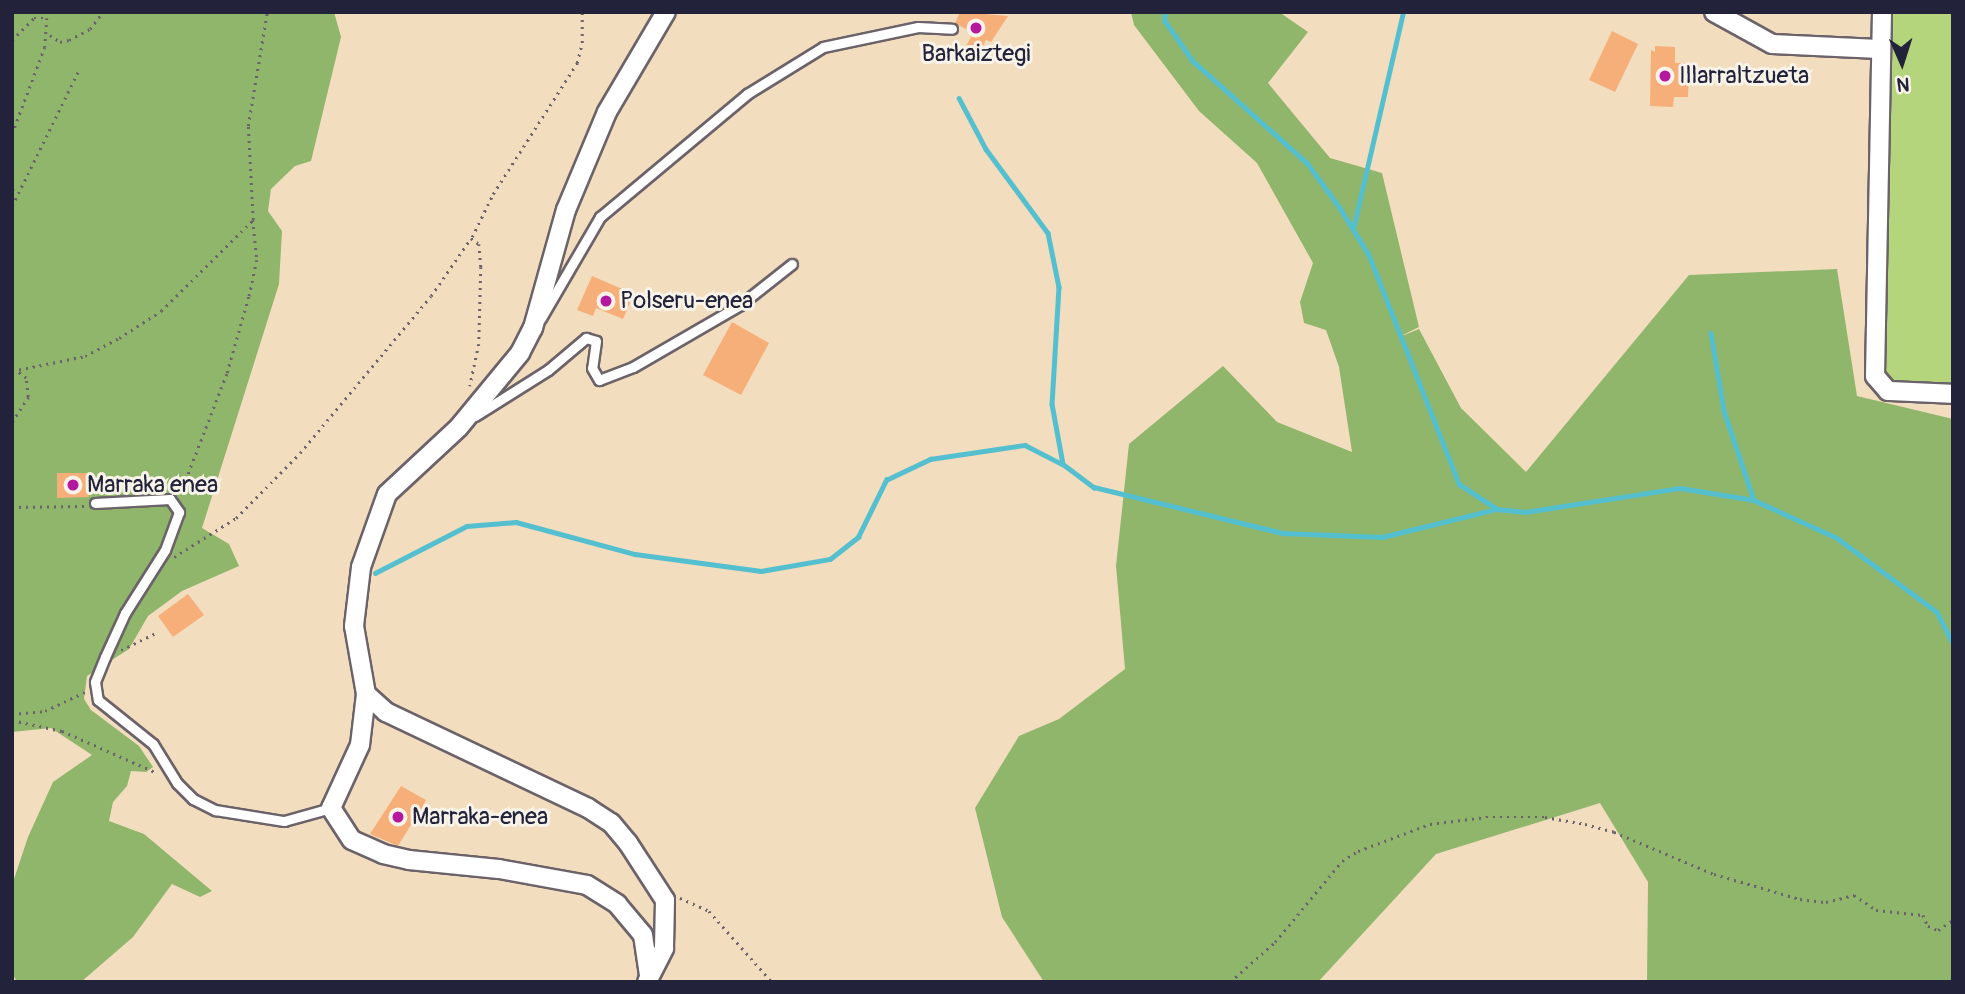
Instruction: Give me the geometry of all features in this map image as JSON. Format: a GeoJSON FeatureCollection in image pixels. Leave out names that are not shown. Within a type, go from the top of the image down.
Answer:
{"type":"FeatureCollection","features":[{"type":"Feature","properties":{"kind":"street"},"geometry":{"type":"LineString","coordinates":[[648,978],[642,935],[617,904],[587,885],[383,855],[352,840],[331,808],[360,746],[366,694],[360,673],[355,603],[377,514],[394,486],[459,427],[520,353],[533,328],[566,210],[607,112],[666,12]]}},
{"type":"Feature","properties":{"kind":"street"},"geometry":{"type":"LineString","coordinates":[[1714,12],[1772,44],[1879,49]]}},
{"type":"Feature","properties":{"kind":"street"},"geometry":{"type":"LineString","coordinates":[[1882,12],[1879,49],[1875,376],[1888,391],[1953,394]]}},
{"type":"Feature","properties":{"kind":"street"},"geometry":{"type":"LineString","coordinates":[[366,694],[386,712],[432,737],[588,808],[611,823],[628,843],[662,896],[664,948],[648,978]]}},
{"type":"Feature","properties":{"kind":"lane"},"geometry":{"type":"LineString","coordinates":[[533,328],[600,217],[747,94],[823,47],[918,27],[952,29]]}},
{"type":"Feature","properties":{"kind":"lane"},"geometry":{"type":"LineString","coordinates":[[459,427],[548,370],[586,338],[596,341],[598,351],[593,375],[599,380],[613,377],[740,305],[792,264]]}},
{"type":"Feature","properties":{"kind":"lane"},"geometry":{"type":"LineString","coordinates":[[95,503],[160,499],[176,503],[177,527],[106,657],[95,682],[98,700],[153,744],[177,783],[194,799],[215,810],[251,819],[302,819],[331,808]]}},
{"type":"Feature","properties":{"kind":"path"},"geometry":{"type":"LineString","coordinates":[[12,40],[40,16],[47,18],[53,40],[69,40],[90,29],[103,12]]}},
{"type":"Feature","properties":{"kind":"path"},"geometry":{"type":"LineString","coordinates":[[176,503],[227,374],[257,260],[248,126],[267,12]]}},
{"type":"Feature","properties":{"kind":"path"},"geometry":{"type":"LineString","coordinates":[[154,565],[183,554],[236,518],[300,453],[430,296],[471,238],[493,194],[577,63],[582,43],[582,12]]}},
{"type":"Feature","properties":{"kind":"path"},"geometry":{"type":"LineString","coordinates":[[12,135],[49,33]]}},
{"type":"Feature","properties":{"kind":"path"},"geometry":{"type":"LineString","coordinates":[[12,206],[78,72]]}},
{"type":"Feature","properties":{"kind":"path"},"geometry":{"type":"LineString","coordinates":[[12,182],[14,200]]}},
{"type":"Feature","properties":{"kind":"path"},"geometry":{"type":"LineString","coordinates":[[12,372],[85,356],[119,338],[161,311],[253,220]]}},
{"type":"Feature","properties":{"kind":"path"},"geometry":{"type":"LineString","coordinates":[[468,391],[479,344],[481,267],[479,244],[471,238]]}},
{"type":"Feature","properties":{"kind":"path"},"geometry":{"type":"LineString","coordinates":[[12,422],[28,397],[26,378],[18,372]]}},
{"type":"Feature","properties":{"kind":"path"},"geometry":{"type":"LineString","coordinates":[[12,508],[61,509],[95,503]]}},
{"type":"Feature","properties":{"kind":"path"},"geometry":{"type":"LineString","coordinates":[[106,657],[156,633]]}},
{"type":"Feature","properties":{"kind":"path"},"geometry":{"type":"LineString","coordinates":[[12,714],[45,711],[79,699],[95,682]]}},
{"type":"Feature","properties":{"kind":"path"},"geometry":{"type":"LineString","coordinates":[[12,720],[62,731],[177,783]]}},
{"type":"Feature","properties":{"kind":"path"},"geometry":{"type":"LineString","coordinates":[[1230,982],[1275,942],[1342,862],[1370,845],[1430,824],[1513,816],[1585,824],[1614,832],[1714,874],[1801,900],[1826,902],[1854,895],[1876,910],[1923,915],[1928,926],[1938,930],[1953,920]]}},
{"type":"Feature","properties":{"kind":"path"},"geometry":{"type":"LineString","coordinates":[[662,896],[695,902],[709,911],[772,982]]}},
{"type":"Feature","properties":{"kind":"green space"},"geometry":{"type":"Polygon","coordinates":[[[12,12],[334,12],[341,37],[311,161],[295,166],[271,189],[268,211],[282,231],[279,284],[202,528],[229,544],[239,566],[182,591],[148,616],[129,649],[87,676],[84,699],[91,710],[139,746],[153,767],[146,772],[131,771],[127,786],[113,802],[109,821],[144,834],[212,891],[200,897],[172,884],[133,937],[81,982],[17,982],[12,973],[12,885],[28,837],[53,782],[92,755],[51,728],[12,732],[12,12]]]}},
{"type":"Feature","properties":{"kind":"green space"},"geometry":{"type":"Polygon","coordinates":[[[1131,12],[1279,12],[1308,32],[1268,83],[1330,158],[1382,173],[1419,327],[1397,338],[1419,329],[1461,408],[1526,472],[1689,275],[1837,269],[1857,396],[1953,419],[1953,982],[1647,982],[1648,882],[1600,803],[1436,854],[1318,982],[1044,982],[1002,917],[975,808],[1019,736],[1059,719],[1125,669],[1116,566],[1129,444],[1223,366],[1277,422],[1352,452],[1339,367],[1326,330],[1304,323],[1300,302],[1313,263],[1257,163],[1199,111],[1134,25],[1131,12]]]}},
{"type":"Feature","properties":{"kind":"green space"},"geometry":{"type":"Polygon","coordinates":[[[1878,14],[1953,14],[1953,384],[1885,381],[1878,14]]]}},
{"type":"Feature","properties":{"kind":"building"},"geometry":{"type":"Polygon","coordinates":[[[960,12],[1008,16],[991,42],[986,40],[974,63],[961,56],[973,33],[955,23],[960,12]]]}},
{"type":"Feature","properties":{"kind":"building"},"geometry":{"type":"Polygon","coordinates":[[[1612,31],[1638,44],[1615,92],[1589,80],[1612,31]]]}},
{"type":"Feature","properties":{"kind":"building","name":"Illarraltzueta"},"geometry":{"type":"Polygon","coordinates":[[[1655,46],[1675,47],[1675,63],[1689,63],[1688,97],[1674,97],[1673,107],[1650,106],[1651,50],[1655,52],[1655,46]]]}},
{"type":"Feature","properties":{"kind":"building","name":"Polseru-enea"},"geometry":{"type":"Polygon","coordinates":[[[592,276],[634,294],[623,319],[596,308],[593,316],[577,310],[592,276]]]}},
{"type":"Feature","properties":{"kind":"building"},"geometry":{"type":"Polygon","coordinates":[[[732,322],[769,343],[741,395],[703,375],[732,322]]]}},
{"type":"Feature","properties":{"kind":"building","name":"Marraka enea"},"geometry":{"type":"Polygon","coordinates":[[[57,473],[89,473],[89,497],[57,498],[57,473]]]}},
{"type":"Feature","properties":{"kind":"building"},"geometry":{"type":"Polygon","coordinates":[[[188,594],[204,615],[173,637],[158,616],[188,594]]]}},
{"type":"Feature","properties":{"kind":"building","name":"Marraka-enea"},"geometry":{"type":"Polygon","coordinates":[[[401,786],[426,800],[423,805],[430,809],[424,820],[417,815],[398,846],[370,834],[401,786]]]}},
{"type":"Feature","properties":{"kind":"waterway"},"geometry":{"type":"LineString","coordinates":[[1165,12],[1165,21],[1193,61],[1308,164],[1340,208],[1369,255],[1459,484],[1497,509],[1525,512],[1680,488],[1754,500],[1837,538],[1937,612],[1953,644]]}},
{"type":"Feature","properties":{"kind":"waterway"},"geometry":{"type":"LineString","coordinates":[[1353,229],[1403,12]]}},
{"type":"Feature","properties":{"kind":"waterway"},"geometry":{"type":"LineString","coordinates":[[959,98],[986,149],[1048,233],[1059,287],[1052,404],[1063,464],[1094,487],[1283,533],[1382,537],[1497,509]]}},
{"type":"Feature","properties":{"kind":"waterway"},"geometry":{"type":"LineString","coordinates":[[1711,333],[1724,411],[1754,500]]}},
{"type":"Feature","properties":{"kind":"waterway"},"geometry":{"type":"LineString","coordinates":[[375,573],[467,526],[516,522],[635,554],[761,571],[830,559],[858,537],[886,480],[930,459],[1025,445],[1062,464]]}},
{"type":"Feature","properties":{"kind":"place","name":"Barkaiztegi"},"geometry":{"type":"Point","coordinates":[976,28]}},
{"type":"Feature","properties":{"kind":"place","name":"Illarraltzueta"},"geometry":{"type":"Point","coordinates":[1665,76]}},
{"type":"Feature","properties":{"kind":"place","name":"Polseru-enea"},"geometry":{"type":"Point","coordinates":[606,301]}},
{"type":"Feature","properties":{"kind":"place","name":"Marraka enea"},"geometry":{"type":"Point","coordinates":[73,485]}},
{"type":"Feature","properties":{"kind":"place","name":"Marraka-enea"},"geometry":{"type":"Point","coordinates":[398,817]}}]}
